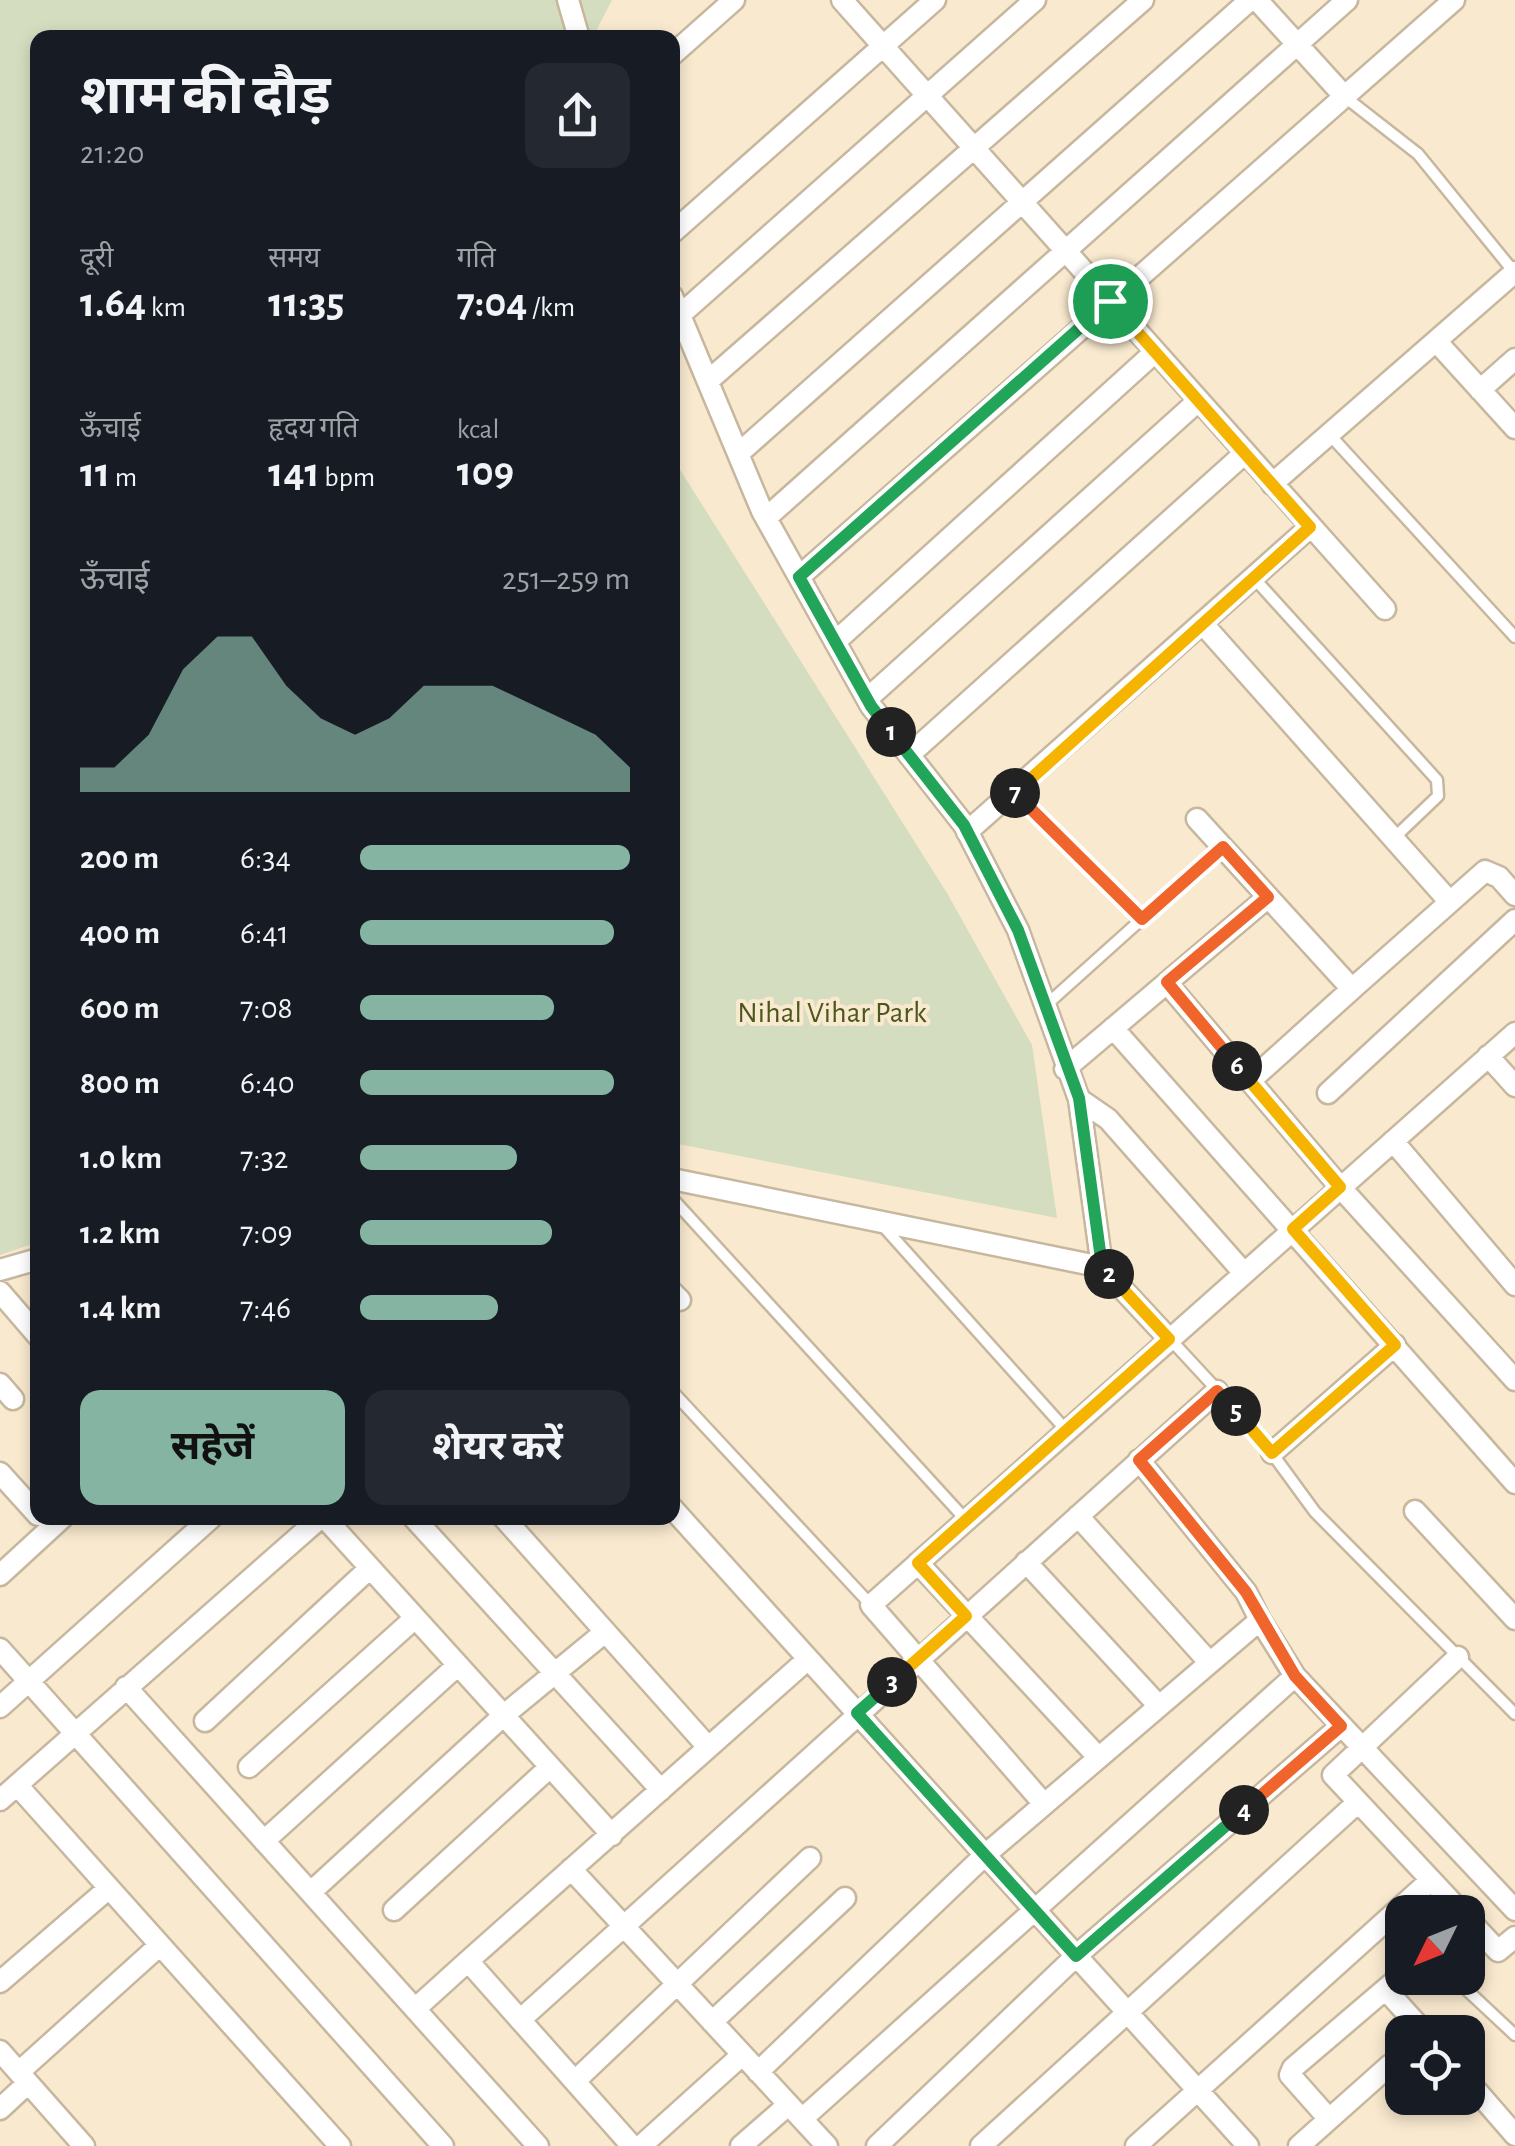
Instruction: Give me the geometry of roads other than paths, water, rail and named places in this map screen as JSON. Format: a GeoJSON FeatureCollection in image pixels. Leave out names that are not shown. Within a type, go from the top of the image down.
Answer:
{"type":"FeatureCollection","features":[{"type":"Feature","properties":{"kind":"street"},"geometry":{"type":"LineString","coordinates":[[568,0],[577,30]]}},
{"type":"Feature","properties":{"kind":"street"},"geometry":{"type":"LineString","coordinates":[[680,48],[734,0]]}},
{"type":"Feature","properties":{"kind":"street"},"geometry":{"type":"LineString","coordinates":[[842,0],[1385,609]]}},
{"type":"Feature","properties":{"kind":"street"},"geometry":{"type":"LineString","coordinates":[[680,226],[934,0]]}},
{"type":"Feature","properties":{"kind":"street"},"geometry":{"type":"LineString","coordinates":[[680,302],[1035,0]]}},
{"type":"Feature","properties":{"kind":"street"},"geometry":{"type":"LineString","coordinates":[[708,381],[976,150],[1142,0]]}},
{"type":"Feature","properties":{"kind":"street"},"geometry":{"type":"LineString","coordinates":[[738,454],[1253,0],[1344,96]]}},
{"type":"Feature","properties":{"kind":"street"},"geometry":{"type":"LineString","coordinates":[[766,518],[1347,0]]}},
{"type":"Feature","properties":{"kind":"street"},"geometry":{"type":"LineString","coordinates":[[799,577],[1454,0]]}},
{"type":"Feature","properties":{"kind":"street"},"geometry":{"type":"LineString","coordinates":[[1272,484],[1515,272]]}},
{"type":"Feature","properties":{"kind":"street"},"geometry":{"type":"LineString","coordinates":[[680,314],[766,518],[867,699],[967,832],[1018,930],[1064,1068],[1079,1098],[1102,1266],[1169,1339]]}},
{"type":"Feature","properties":{"kind":"street"},"geometry":{"type":"LineString","coordinates":[[1436,341],[1515,428]]}},
{"type":"Feature","properties":{"kind":"street"},"geometry":{"type":"LineString","coordinates":[[835,642],[1155,352]]}},
{"type":"Feature","properties":{"kind":"street"},"geometry":{"type":"LineString","coordinates":[[1480,390],[1515,359]]}},
{"type":"Feature","properties":{"kind":"street"},"geometry":{"type":"LineString","coordinates":[[867,699],[1198,400]]}},
{"type":"Feature","properties":{"kind":"street"},"geometry":{"type":"LineString","coordinates":[[909,755],[1244,453]]}},
{"type":"Feature","properties":{"kind":"street"},"geometry":{"type":"LineString","coordinates":[[967,832],[1310,527]]}},
{"type":"Feature","properties":{"kind":"street"},"geometry":{"type":"LineString","coordinates":[[1202,623],[1449,901]]}},
{"type":"Feature","properties":{"kind":"street"},"geometry":{"type":"LineString","coordinates":[[1197,819],[1352,990]]}},
{"type":"Feature","properties":{"kind":"street"},"geometry":{"type":"LineString","coordinates":[[1250,1081],[1485,871],[1499,878],[1515,895]]}},
{"type":"Feature","properties":{"kind":"street"},"geometry":{"type":"LineString","coordinates":[[1064,1068],[1268,897]]}},
{"type":"Feature","properties":{"kind":"street"},"geometry":{"type":"LineString","coordinates":[[1328,1092],[1515,920]]}},
{"type":"Feature","properties":{"kind":"street"},"geometry":{"type":"LineString","coordinates":[[1167,982],[1340,1187],[1515,1380]]}},
{"type":"Feature","properties":{"kind":"street"},"geometry":{"type":"LineString","coordinates":[[1113,1028],[1515,1483]]}},
{"type":"Feature","properties":{"kind":"street"},"geometry":{"type":"LineString","coordinates":[[1044,1804],[871,1604],[1515,1033]]}},
{"type":"Feature","properties":{"kind":"street"},"geometry":{"type":"LineString","coordinates":[[1488,1056],[1515,1086]]}},
{"type":"Feature","properties":{"kind":"street"},"geometry":{"type":"LineString","coordinates":[[1079,1098],[1108,1119],[1244,1273]]}},
{"type":"Feature","properties":{"kind":"street"},"geometry":{"type":"LineString","coordinates":[[1393,1141],[1515,1285]]}},
{"type":"Feature","properties":{"kind":"street"},"geometry":{"type":"LineString","coordinates":[[680,1181],[1102,1266]]}},
{"type":"Feature","properties":{"kind":"street"},"geometry":{"type":"LineString","coordinates":[[0,1270],[30,1261]]}},
{"type":"Feature","properties":{"kind":"street"},"geometry":{"type":"LineString","coordinates":[[0,1292],[30,1327]]}},
{"type":"Feature","properties":{"kind":"street"},"geometry":{"type":"LineString","coordinates":[[1272,1453],[1395,1345]]}},
{"type":"Feature","properties":{"kind":"street"},"geometry":{"type":"LineString","coordinates":[[520,2020],[1217,1391]]}},
{"type":"Feature","properties":{"kind":"street"},"geometry":{"type":"LineString","coordinates":[[1139,1460],[1246,1592],[1295,1676],[1515,1910]]}},
{"type":"Feature","properties":{"kind":"street"},"geometry":{"type":"LineString","coordinates":[[0,1473],[30,1503]]}},
{"type":"Feature","properties":{"kind":"street"},"geometry":{"type":"LineString","coordinates":[[1415,1510],[1515,1619]]}},
{"type":"Feature","properties":{"kind":"street"},"geometry":{"type":"LineString","coordinates":[[1078,1516],[1208,1662]]}},
{"type":"Feature","properties":{"kind":"street"},"geometry":{"type":"LineString","coordinates":[[680,1517],[1248,2146]]}},
{"type":"Feature","properties":{"kind":"street"},"geometry":{"type":"LineString","coordinates":[[3,1567],[42,1525]]}},
{"type":"Feature","properties":{"kind":"street"},"geometry":{"type":"LineString","coordinates":[[0,1707],[202,1525]]}},
{"type":"Feature","properties":{"kind":"street"},"geometry":{"type":"LineString","coordinates":[[0,1800],[314,1525]]}},
{"type":"Feature","properties":{"kind":"street"},"geometry":{"type":"LineString","coordinates":[[329,1525],[612,1835]]}},
{"type":"Feature","properties":{"kind":"street"},"geometry":{"type":"LineString","coordinates":[[420,1525],[662,1790]]}},
{"type":"Feature","properties":{"kind":"street"},"geometry":{"type":"LineString","coordinates":[[510,1525],[708,1747]]}},
{"type":"Feature","properties":{"kind":"street"},"geometry":{"type":"LineString","coordinates":[[1026,1562],[1158,1705]]}},
{"type":"Feature","properties":{"kind":"street"},"geometry":{"type":"LineString","coordinates":[[918,1563],[1098,1757]]}},
{"type":"Feature","properties":{"kind":"street"},"geometry":{"type":"LineString","coordinates":[[205,1720],[370,1568]]}},
{"type":"Feature","properties":{"kind":"street"},"geometry":{"type":"LineString","coordinates":[[248,1767],[415,1618]]}},
{"type":"Feature","properties":{"kind":"street"},"geometry":{"type":"LineString","coordinates":[[758,2072],[984,1855],[1260,1620]]}},
{"type":"Feature","properties":{"kind":"street"},"geometry":{"type":"LineString","coordinates":[[311,1892],[504,1715],[605,1632]]}},
{"type":"Feature","properties":{"kind":"street"},"geometry":{"type":"LineString","coordinates":[[0,1649],[443,2146]]}},
{"type":"Feature","properties":{"kind":"street"},"geometry":{"type":"LineString","coordinates":[[1445,1895],[1333,1775],[1458,1656]]}},
{"type":"Feature","properties":{"kind":"street"},"geometry":{"type":"LineString","coordinates":[[415,2009],[808,1659]]}},
{"type":"Feature","properties":{"kind":"street"},"geometry":{"type":"LineString","coordinates":[[264,1840],[458,1665]]}},
{"type":"Feature","properties":{"kind":"street"},"geometry":{"type":"LineString","coordinates":[[741,2146],[795,2112],[1295,1676]]}},
{"type":"Feature","properties":{"kind":"street"},"geometry":{"type":"LineString","coordinates":[[126,1687],[538,2146]]}},
{"type":"Feature","properties":{"kind":"street"},"geometry":{"type":"LineString","coordinates":[[877,2146],[1076,1956],[1341,1726]]}},
{"type":"Feature","properties":{"kind":"street"},"geometry":{"type":"LineString","coordinates":[[394,1910],[550,1767]]}},
{"type":"Feature","properties":{"kind":"street"},"geometry":{"type":"LineString","coordinates":[[17,1785],[340,2146]]}},
{"type":"Feature","properties":{"kind":"street"},"geometry":{"type":"LineString","coordinates":[[980,2146],[1357,1803]]}},
{"type":"Feature","properties":{"kind":"street"},"geometry":{"type":"LineString","coordinates":[[575,2082],[680,1987],[810,1858]]}},
{"type":"Feature","properties":{"kind":"street"},"geometry":{"type":"LineString","coordinates":[[571,1870],[827,2146]]}},
{"type":"Feature","properties":{"kind":"street"},"geometry":{"type":"LineString","coordinates":[[1136,2146],[1431,1880]]}},
{"type":"Feature","properties":{"kind":"street"},"geometry":{"type":"LineString","coordinates":[[0,1982],[109,1888]]}},
{"type":"Feature","properties":{"kind":"street"},"geometry":{"type":"LineString","coordinates":[[712,2022],[846,1898]]}},
{"type":"Feature","properties":{"kind":"street"},"geometry":{"type":"LineString","coordinates":[[1485,1930],[1507,1944],[1515,1966]]}},
{"type":"Feature","properties":{"kind":"street"},"geometry":{"type":"LineString","coordinates":[[0,2109],[24,2078],[160,1945]]}},
{"type":"Feature","properties":{"kind":"street"},"geometry":{"type":"LineString","coordinates":[[468,1961],[632,2146]]}},
{"type":"Feature","properties":{"kind":"street"},"geometry":{"type":"LineString","coordinates":[[1330,2119],[1290,2074],[1385,1991]]}},
{"type":"Feature","properties":{"kind":"street"},"geometry":{"type":"LineString","coordinates":[[1391,1995],[1409,2015]]}},
{"type":"Feature","properties":{"kind":"street"},"geometry":{"type":"LineString","coordinates":[[0,2051],[72,2142]]}},
{"type":"Feature","properties":{"kind":"street"},"geometry":{"type":"LineString","coordinates":[[642,2146],[742,2055]]}},
{"type":"Feature","properties":{"kind":"street"},"geometry":{"type":"LineString","coordinates":[[1299,2146],[1385,2070]]}},
{"type":"Feature","properties":{"kind":"street"},"geometry":{"type":"LineString","coordinates":[[1485,2101],[1515,2134]]}},
{"type":"Feature","properties":{"kind":"lane"},"geometry":{"type":"LineString","coordinates":[[1344,96],[1418,154],[1515,272]]}},
{"type":"Feature","properties":{"kind":"lane"},"geometry":{"type":"LineString","coordinates":[[1329,434],[1515,637]]}},
{"type":"Feature","properties":{"kind":"lane"},"geometry":{"type":"LineString","coordinates":[[1253,577],[1437,780],[1438,796],[1394,838]]}},
{"type":"Feature","properties":{"kind":"lane"},"geometry":{"type":"LineString","coordinates":[[1012,791],[1142,919]]}},
{"type":"Feature","properties":{"kind":"lane"},"geometry":{"type":"LineString","coordinates":[[1044,1006],[1223,847]]}},
{"type":"Feature","properties":{"kind":"lane"},"geometry":{"type":"LineString","coordinates":[[680,1207],[966,1520]]}},
{"type":"Feature","properties":{"kind":"lane"},"geometry":{"type":"LineString","coordinates":[[878,1221],[1066,1430]]}},
{"type":"Feature","properties":{"kind":"lane"},"geometry":{"type":"LineString","coordinates":[[1169,1339],[1272,1453],[1315,1512],[1515,1714]]}},
{"type":"Feature","properties":{"kind":"lane"},"geometry":{"type":"LineString","coordinates":[[680,1400],[871,1604]]}},
{"type":"Feature","properties":{"kind":"lane"},"geometry":{"type":"LineString","coordinates":[[1472,1995],[1515,2036]]}},
{"type":"Feature","properties":{"kind":"park label","name":"Nihal Vihar Park"},"geometry":{"type":"Point","coordinates":[832,1013]}}]}
